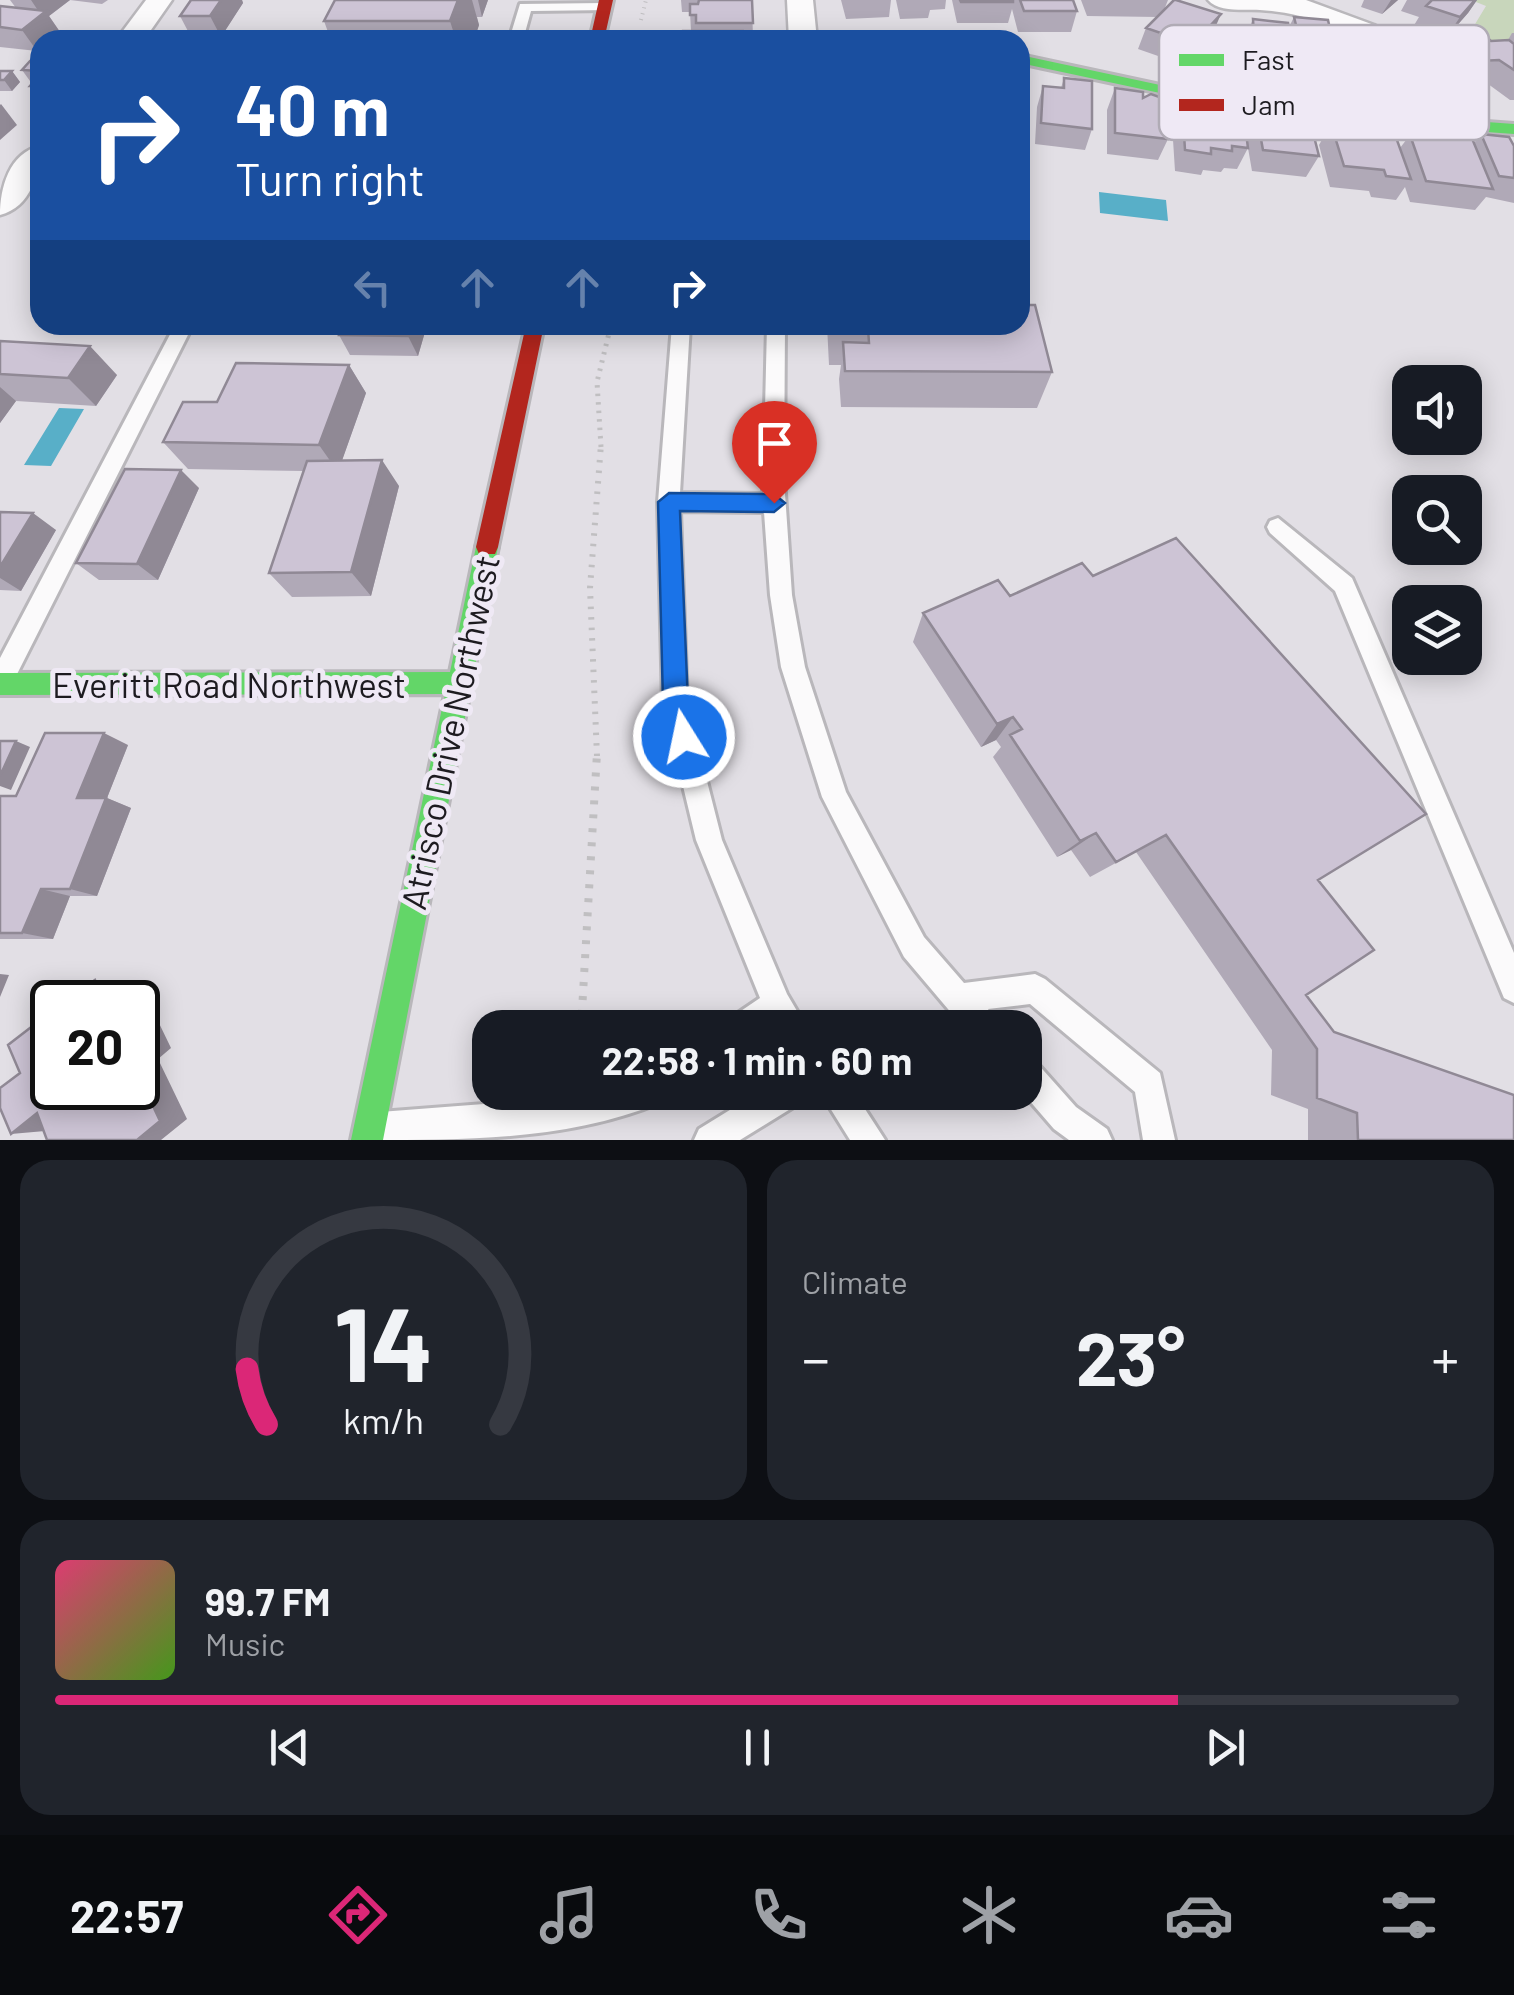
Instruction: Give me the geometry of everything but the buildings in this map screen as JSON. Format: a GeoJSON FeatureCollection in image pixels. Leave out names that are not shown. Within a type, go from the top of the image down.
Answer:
{"type":"FeatureCollection","features":[{"type":"Feature","properties":{"kind":"street"},"geometry":{"type":"LineString","coordinates":[[137,30],[159,0]]}},
{"type":"Feature","properties":{"kind":"street"},"geometry":{"type":"LineString","coordinates":[[800,0],[802,30]]}},
{"type":"Feature","properties":{"kind":"street"},"geometry":{"type":"LineString","coordinates":[[1221,0],[1292,4],[1348,25]]}},
{"type":"Feature","properties":{"kind":"street"},"geometry":{"type":"LineString","coordinates":[[599,30],[605,4]]}},
{"type":"Feature","properties":{"kind":"street"},"geometry":{"type":"LineString","coordinates":[[1030,60],[1159,89]]}},
{"type":"Feature","properties":{"kind":"street"},"geometry":{"type":"LineString","coordinates":[[1489,127],[1514,129]]}},
{"type":"Feature","properties":{"kind":"street"},"geometry":{"type":"LineString","coordinates":[[0,205],[30,168]]}},
{"type":"Feature","properties":{"kind":"street","name":"Atrisco Drive Northwest"},"geometry":{"type":"LineString","coordinates":[[368,1134],[457,683],[533,335]]}},
{"type":"Feature","properties":{"kind":"street","name":"Everitt Road Northwest"},"geometry":{"type":"LineString","coordinates":[[0,684],[457,683]]}},
{"type":"Feature","properties":{"kind":"lane"},"geometry":{"type":"LineString","coordinates":[[518,30],[524,7],[605,4]]}},
{"type":"Feature","properties":{"kind":"lane"},"geometry":{"type":"LineString","coordinates":[[0,684],[179,335]]}},
{"type":"Feature","properties":{"kind":"lane"},"geometry":{"type":"LineString","coordinates":[[680,335],[669,502],[676,703],[709,840],[781,1010]]}},
{"type":"Feature","properties":{"kind":"lane"},"geometry":{"type":"LineString","coordinates":[[776,335],[774,503],[781,596],[794,667],[835,797],[914,947],[968,1010]]}},
{"type":"Feature","properties":{"kind":"lane"},"geometry":{"type":"LineString","coordinates":[[669,502],[774,503]]}},
{"type":"Feature","properties":{"kind":"lane"},"geometry":{"type":"LineString","coordinates":[[1278,527],[1344,585],[1514,988]]}},
{"type":"Feature","properties":{"kind":"lane"},"geometry":{"type":"LineString","coordinates":[[958,998],[1035,989],[1149,1084],[1159,1140]]}},
{"type":"Feature","properties":{"kind":"lane"},"geometry":{"type":"LineString","coordinates":[[1042,1092],[1065,1118],[1096,1140]]}},
{"type":"Feature","properties":{"kind":"lane"},"geometry":{"type":"LineString","coordinates":[[368,1134],[587,1110]]}},
{"type":"Feature","properties":{"kind":"lane"},"geometry":{"type":"LineString","coordinates":[[710,1140],[759,1110]]}},
{"type":"Feature","properties":{"kind":"lane"},"geometry":{"type":"LineString","coordinates":[[847,1110],[868,1140]]}},
{"type":"Feature","properties":{"kind":"path"},"geometry":{"type":"LineString","coordinates":[[582,1010],[598,778],[590,588],[602,458],[597,382],[609,335]]}},
{"type":"Feature","properties":{"kind":"green space"},"geometry":{"type":"Polygon","coordinates":[[[1471,0],[1514,0],[1514,41],[1489,42],[1489,25],[1474,25],[1486,6],[1471,0]]]}},
{"type":"Feature","properties":{"kind":"water"},"geometry":{"type":"Polygon","coordinates":[[[1099,192],[1166,200],[1168,221],[1100,213],[1099,192]]]}},
{"type":"Feature","properties":{"kind":"water"},"geometry":{"type":"Polygon","coordinates":[[[59,408],[84,409],[51,466],[24,465],[59,408]]]}},
{"type":"Feature","properties":{"kind":"traffic: fast"},"geometry":{"type":"LineString","coordinates":[[1030,61],[1159,89]]}},
{"type":"Feature","properties":{"kind":"traffic: fast"},"geometry":{"type":"LineString","coordinates":[[1489,127],[1514,129]]}},
{"type":"Feature","properties":{"kind":"traffic: fast"},"geometry":{"type":"LineString","coordinates":[[367,1140],[487,547]]}},
{"type":"Feature","properties":{"kind":"traffic: fast"},"geometry":{"type":"LineString","coordinates":[[0,684],[457,683]]}},
{"type":"Feature","properties":{"kind":"traffic: jam"},"geometry":{"type":"LineString","coordinates":[[599,30],[606,0]]}},
{"type":"Feature","properties":{"kind":"traffic: jam"},"geometry":{"type":"LineString","coordinates":[[487,547],[533,335]]}},
{"type":"Feature","properties":{"kind":"route"},"geometry":{"type":"LineString","coordinates":[[684,737],[676,703],[669,502],[774,503]]}}]}
